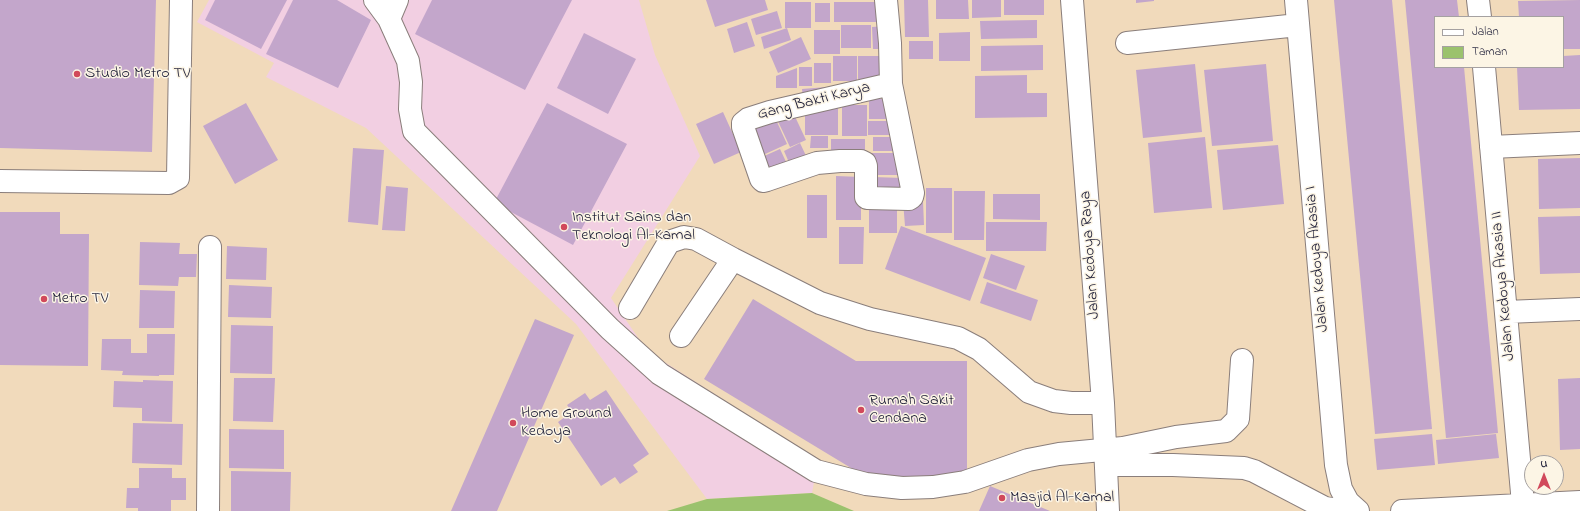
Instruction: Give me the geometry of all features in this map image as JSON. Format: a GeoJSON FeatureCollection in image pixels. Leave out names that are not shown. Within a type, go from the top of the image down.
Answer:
{"type":"FeatureCollection","features":[{"type":"Feature","properties":{"kind":"street"},"geometry":{"type":"LineString","coordinates":[[0,181],[169,183],[178,178],[181,0]]}},
{"type":"Feature","properties":{"kind":"street"},"geometry":{"type":"LineString","coordinates":[[375,0],[393,9],[399,38],[408,61],[411,82],[410,109],[414,131],[610,329],[660,374],[816,471],[866,484],[902,488],[933,487],[965,482],[1028,460],[1059,454],[1105,457],[1173,465],[1244,468],[1254,470],[1319,505],[1345,511]]}},
{"type":"Feature","properties":{"kind":"street","name":"Gang Bakti Karya"},"geometry":{"type":"LineString","coordinates":[[886,0],[892,84],[913,193],[912,197],[909,199],[866,197],[866,166],[865,163],[861,161],[817,163],[767,180],[763,181],[761,179],[743,127],[743,124],[748,119],[770,112],[892,84]]}},
{"type":"Feature","properties":{"kind":"street","name":"Jalan Kedoya Raya"},"geometry":{"type":"LineString","coordinates":[[1072,0],[1103,404],[1108,511]]}},
{"type":"Feature","properties":{"kind":"street","name":"Jalan Kedoya Akasia I"},"geometry":{"type":"LineString","coordinates":[[1296,0],[1336,465],[1341,489],[1348,502],[1358,511]]}},
{"type":"Feature","properties":{"kind":"street"},"geometry":{"type":"LineString","coordinates":[[1478,0],[1480,16]]}},
{"type":"Feature","properties":{"kind":"street"},"geometry":{"type":"LineString","coordinates":[[1127,42],[1298,25]]}},
{"type":"Feature","properties":{"kind":"street","name":"Jalan Kedoya Akasia II"},"geometry":{"type":"LineString","coordinates":[[1484,68],[1524,504]]}},
{"type":"Feature","properties":{"kind":"street"},"geometry":{"type":"LineString","coordinates":[[1491,148],[1580,143]]}},
{"type":"Feature","properties":{"kind":"street"},"geometry":{"type":"LineString","coordinates":[[630,308],[670,242],[684,237],[696,239],[820,303],[870,319],[958,338],[979,349],[1029,392],[1059,402],[1103,404]]}},
{"type":"Feature","properties":{"kind":"street"},"geometry":{"type":"LineString","coordinates":[[208,511],[210,247]]}},
{"type":"Feature","properties":{"kind":"street"},"geometry":{"type":"LineString","coordinates":[[681,336],[733,259]]}},
{"type":"Feature","properties":{"kind":"street"},"geometry":{"type":"LineString","coordinates":[[1506,312],[1580,309]]}},
{"type":"Feature","properties":{"kind":"street"},"geometry":{"type":"LineString","coordinates":[[1105,457],[1123,448],[1176,437],[1226,431],[1238,419],[1242,360]]}},
{"type":"Feature","properties":{"kind":"street"},"geometry":{"type":"LineString","coordinates":[[1402,511],[1580,502]]}},
{"type":"Feature","properties":{"kind":"shaded area","name":"Institut Sains dan Teknologi Al-Kamal"},"geometry":{"type":"Polygon","coordinates":[[[209,0],[639,0],[655,55],[700,156],[611,298],[647,351],[818,460],[812,493],[707,499],[576,324],[366,128],[266,77],[274,63],[197,22],[209,0]]]}},
{"type":"Feature","properties":{"kind":"green space"},"geometry":{"type":"Polygon","coordinates":[[[812,493],[854,511],[667,511],[707,499],[812,493]]]}},
{"type":"Feature","properties":{"kind":"building","name":"Studio Metro TV"},"geometry":{"type":"Polygon","coordinates":[[[0,0],[156,0],[152,152],[0,148],[0,0]]]}},
{"type":"Feature","properties":{"kind":"building"},"geometry":{"type":"Polygon","coordinates":[[[215,0],[287,0],[261,49],[205,20],[215,0]]]}},
{"type":"Feature","properties":{"kind":"building"},"geometry":{"type":"Polygon","coordinates":[[[293,0],[337,0],[371,20],[338,88],[266,54],[293,0]]]}},
{"type":"Feature","properties":{"kind":"building"},"geometry":{"type":"Polygon","coordinates":[[[432,0],[572,0],[525,90],[415,34],[432,0]]]}},
{"type":"Feature","properties":{"kind":"building"},"geometry":{"type":"Polygon","coordinates":[[[706,0],[765,0],[768,10],[715,27],[706,0]]]}},
{"type":"Feature","properties":{"kind":"building"},"geometry":{"type":"Polygon","coordinates":[[[904,0],[928,0],[929,37],[905,37],[904,0]]]}},
{"type":"Feature","properties":{"kind":"building"},"geometry":{"type":"Polygon","coordinates":[[[936,0],[968,0],[969,19],[936,19],[936,0]]]}},
{"type":"Feature","properties":{"kind":"building"},"geometry":{"type":"Polygon","coordinates":[[[972,0],[1001,0],[1001,17],[972,18],[972,0]]]}},
{"type":"Feature","properties":{"kind":"building"},"geometry":{"type":"Polygon","coordinates":[[[1004,0],[1044,0],[1044,15],[1004,15],[1004,0]]]}},
{"type":"Feature","properties":{"kind":"building"},"geometry":{"type":"Polygon","coordinates":[[[1136,0],[1154,0],[1154,1],[1136,3],[1136,0]]]}},
{"type":"Feature","properties":{"kind":"building"},"geometry":{"type":"Polygon","coordinates":[[[1334,0],[1392,0],[1432,429],[1375,434],[1334,0]]]}},
{"type":"Feature","properties":{"kind":"building"},"geometry":{"type":"Polygon","coordinates":[[[1405,0],[1457,0],[1459,16],[1434,16],[1434,68],[1464,68],[1498,433],[1446,438],[1405,0]]]}},
{"type":"Feature","properties":{"kind":"building"},"geometry":{"type":"Polygon","coordinates":[[[1580,0],[1580,49],[1564,49],[1564,16],[1519,16],[1518,1],[1580,0]]]}},
{"type":"Feature","properties":{"kind":"building"},"geometry":{"type":"Polygon","coordinates":[[[785,2],[811,2],[811,28],[785,28],[785,2]]]}},
{"type":"Feature","properties":{"kind":"building"},"geometry":{"type":"Polygon","coordinates":[[[834,2],[882,2],[882,22],[834,22],[834,2]]]}},
{"type":"Feature","properties":{"kind":"building"},"geometry":{"type":"Polygon","coordinates":[[[815,3],[830,3],[830,22],[815,22],[815,3]]]}},
{"type":"Feature","properties":{"kind":"building"},"geometry":{"type":"Polygon","coordinates":[[[777,11],[782,28],[756,35],[751,19],[777,11]]]}},
{"type":"Feature","properties":{"kind":"building"},"geometry":{"type":"Polygon","coordinates":[[[1037,20],[1037,38],[981,39],[980,21],[1037,20]]]}},
{"type":"Feature","properties":{"kind":"building"},"geometry":{"type":"Polygon","coordinates":[[[747,22],[755,46],[734,53],[727,29],[747,22]]]}},
{"type":"Feature","properties":{"kind":"building"},"geometry":{"type":"Polygon","coordinates":[[[841,25],[871,25],[871,48],[841,48],[841,25]]]}},
{"type":"Feature","properties":{"kind":"building"},"geometry":{"type":"Polygon","coordinates":[[[886,26],[886,49],[873,49],[872,27],[886,26]]]}},
{"type":"Feature","properties":{"kind":"building"},"geometry":{"type":"Polygon","coordinates":[[[787,28],[791,40],[764,49],[761,37],[787,28]]]}},
{"type":"Feature","properties":{"kind":"building"},"geometry":{"type":"Polygon","coordinates":[[[814,30],[840,30],[840,54],[814,54],[814,30]]]}},
{"type":"Feature","properties":{"kind":"building"},"geometry":{"type":"Polygon","coordinates":[[[970,32],[970,61],[939,61],[939,33],[970,32]]]}},
{"type":"Feature","properties":{"kind":"building"},"geometry":{"type":"Polygon","coordinates":[[[584,33],[636,59],[608,114],[557,88],[584,33]]]}},
{"type":"Feature","properties":{"kind":"building"},"geometry":{"type":"Polygon","coordinates":[[[801,37],[811,59],[778,73],[769,52],[801,37]]]}},
{"type":"Feature","properties":{"kind":"building"},"geometry":{"type":"Polygon","coordinates":[[[909,41],[933,41],[933,59],[909,59],[909,41]]]}},
{"type":"Feature","properties":{"kind":"building"},"geometry":{"type":"Polygon","coordinates":[[[1043,45],[1043,70],[981,71],[981,46],[1043,45]]]}},
{"type":"Feature","properties":{"kind":"building"},"geometry":{"type":"Polygon","coordinates":[[[1580,55],[1580,109],[1519,110],[1517,68],[1564,68],[1564,56],[1580,55]]]}},
{"type":"Feature","properties":{"kind":"building"},"geometry":{"type":"Polygon","coordinates":[[[833,56],[857,56],[857,81],[833,81],[833,56]]]}},
{"type":"Feature","properties":{"kind":"building"},"geometry":{"type":"Polygon","coordinates":[[[858,56],[889,56],[889,79],[858,79],[858,56]]]}},
{"type":"Feature","properties":{"kind":"building"},"geometry":{"type":"Polygon","coordinates":[[[814,63],[831,63],[831,83],[814,83],[814,63]]]}},
{"type":"Feature","properties":{"kind":"building"},"geometry":{"type":"Polygon","coordinates":[[[1195,64],[1202,132],[1143,138],[1136,70],[1195,64]]]}},
{"type":"Feature","properties":{"kind":"building"},"geometry":{"type":"Polygon","coordinates":[[[1266,64],[1273,141],[1212,146],[1204,70],[1266,64]]]}},
{"type":"Feature","properties":{"kind":"building"},"geometry":{"type":"Polygon","coordinates":[[[799,67],[812,67],[812,86],[799,86],[799,67]]]}},
{"type":"Feature","properties":{"kind":"building"},"geometry":{"type":"Polygon","coordinates":[[[797,68],[797,88],[776,88],[776,76],[797,68]]]}},
{"type":"Feature","properties":{"kind":"building"},"geometry":{"type":"Polygon","coordinates":[[[1027,75],[1027,93],[1047,93],[1047,117],[975,118],[975,76],[1027,75]]]}},
{"type":"Feature","properties":{"kind":"building"},"geometry":{"type":"Polygon","coordinates":[[[839,86],[803,98],[802,89],[839,86]]]}},
{"type":"Feature","properties":{"kind":"building"},"geometry":{"type":"Polygon","coordinates":[[[869,99],[894,99],[894,119],[869,119],[869,99]]]}},
{"type":"Feature","properties":{"kind":"building"},"geometry":{"type":"Polygon","coordinates":[[[246,103],[278,160],[235,184],[203,126],[246,103]]]}},
{"type":"Feature","properties":{"kind":"building"},"geometry":{"type":"Polygon","coordinates":[[[547,103],[627,144],[573,245],[494,203],[547,103]]]}},
{"type":"Feature","properties":{"kind":"building"},"geometry":{"type":"Polygon","coordinates":[[[842,105],[867,105],[867,136],[842,136],[842,105]]]}},
{"type":"Feature","properties":{"kind":"building"},"geometry":{"type":"Polygon","coordinates":[[[805,106],[838,106],[838,135],[805,135],[805,106]]]}},
{"type":"Feature","properties":{"kind":"building"},"geometry":{"type":"Polygon","coordinates":[[[791,108],[806,140],[790,147],[775,115],[791,108]]]}},
{"type":"Feature","properties":{"kind":"building"},"geometry":{"type":"Polygon","coordinates":[[[772,111],[787,144],[763,155],[749,121],[772,111]]]}},
{"type":"Feature","properties":{"kind":"building"},"geometry":{"type":"Polygon","coordinates":[[[723,112],[741,152],[714,164],[696,124],[723,112]]]}},
{"type":"Feature","properties":{"kind":"building"},"geometry":{"type":"Polygon","coordinates":[[[868,121],[895,121],[895,135],[868,135],[868,121]]]}},
{"type":"Feature","properties":{"kind":"building"},"geometry":{"type":"Polygon","coordinates":[[[811,136],[828,136],[828,148],[810,148],[811,136]]]}},
{"type":"Feature","properties":{"kind":"building"},"geometry":{"type":"Polygon","coordinates":[[[873,137],[900,137],[900,151],[873,151],[873,137]]]}},
{"type":"Feature","properties":{"kind":"building"},"geometry":{"type":"Polygon","coordinates":[[[1205,137],[1212,208],[1154,213],[1148,143],[1205,137]]]}},
{"type":"Feature","properties":{"kind":"building"},"geometry":{"type":"Polygon","coordinates":[[[831,139],[865,139],[865,159],[831,159],[831,139]]]}},
{"type":"Feature","properties":{"kind":"building"},"geometry":{"type":"Polygon","coordinates":[[[800,143],[808,160],[791,167],[784,151],[800,143]]]}},
{"type":"Feature","properties":{"kind":"building"},"geometry":{"type":"Polygon","coordinates":[[[1278,145],[1284,204],[1223,210],[1217,150],[1278,145]]]}},
{"type":"Feature","properties":{"kind":"building"},"geometry":{"type":"Polygon","coordinates":[[[353,148],[384,150],[378,225],[348,222],[353,148]]]}},
{"type":"Feature","properties":{"kind":"building"},"geometry":{"type":"Polygon","coordinates":[[[780,149],[788,166],[770,174],[762,157],[780,149]]]}},
{"type":"Feature","properties":{"kind":"building"},"geometry":{"type":"Polygon","coordinates":[[[872,153],[902,153],[902,175],[872,175],[872,153]]]}},
{"type":"Feature","properties":{"kind":"building"},"geometry":{"type":"Polygon","coordinates":[[[1580,158],[1580,208],[1539,209],[1538,159],[1580,158]]]}},
{"type":"Feature","properties":{"kind":"building"},"geometry":{"type":"Polygon","coordinates":[[[836,176],[861,177],[861,220],[836,220],[836,176]]]}},
{"type":"Feature","properties":{"kind":"building"},"geometry":{"type":"Polygon","coordinates":[[[873,177],[903,178],[903,194],[873,194],[873,177]]]}},
{"type":"Feature","properties":{"kind":"building"},"geometry":{"type":"Polygon","coordinates":[[[386,186],[408,188],[405,231],[382,230],[386,186]]]}},
{"type":"Feature","properties":{"kind":"building"},"geometry":{"type":"Polygon","coordinates":[[[926,188],[952,188],[952,233],[926,233],[926,188]]]}},
{"type":"Feature","properties":{"kind":"building"},"geometry":{"type":"Polygon","coordinates":[[[954,191],[985,191],[984,240],[954,240],[954,191]]]}},
{"type":"Feature","properties":{"kind":"building"},"geometry":{"type":"Polygon","coordinates":[[[993,194],[1040,194],[1040,220],[993,219],[993,194]]]}},
{"type":"Feature","properties":{"kind":"building"},"geometry":{"type":"Polygon","coordinates":[[[807,195],[827,195],[827,238],[807,238],[807,195]]]}},
{"type":"Feature","properties":{"kind":"building"},"geometry":{"type":"Polygon","coordinates":[[[903,201],[923,201],[924,225],[905,226],[903,201]]]}},
{"type":"Feature","properties":{"kind":"building"},"geometry":{"type":"Polygon","coordinates":[[[897,203],[897,233],[869,233],[869,204],[897,203]]]}},
{"type":"Feature","properties":{"kind":"building","name":"Metro TV"},"geometry":{"type":"Polygon","coordinates":[[[0,212],[60,212],[60,234],[89,234],[88,366],[0,365],[0,212]]]}},
{"type":"Feature","properties":{"kind":"building"},"geometry":{"type":"Polygon","coordinates":[[[1580,216],[1580,273],[1540,274],[1538,217],[1580,216]]]}},
{"type":"Feature","properties":{"kind":"building"},"geometry":{"type":"Polygon","coordinates":[[[986,222],[1047,222],[1046,251],[986,251],[986,222]]]}},
{"type":"Feature","properties":{"kind":"building"},"geometry":{"type":"Polygon","coordinates":[[[901,226],[986,258],[970,301],[885,269],[901,226]]]}},
{"type":"Feature","properties":{"kind":"building"},"geometry":{"type":"Polygon","coordinates":[[[839,227],[864,227],[863,264],[839,264],[839,227]]]}},
{"type":"Feature","properties":{"kind":"building"},"geometry":{"type":"Polygon","coordinates":[[[140,242],[180,243],[179,254],[197,254],[196,277],[179,277],[178,286],[139,285],[140,242]]]}},
{"type":"Feature","properties":{"kind":"building"},"geometry":{"type":"Polygon","coordinates":[[[227,246],[267,248],[266,280],[226,279],[227,246]]]}},
{"type":"Feature","properties":{"kind":"building"},"geometry":{"type":"Polygon","coordinates":[[[991,254],[1025,266],[1016,290],[983,278],[991,254]]]}},
{"type":"Feature","properties":{"kind":"building"},"geometry":{"type":"Polygon","coordinates":[[[987,282],[1038,300],[1031,321],[980,303],[987,282]]]}},
{"type":"Feature","properties":{"kind":"building"},"geometry":{"type":"Polygon","coordinates":[[[229,285],[272,287],[271,318],[228,317],[229,285]]]}},
{"type":"Feature","properties":{"kind":"building"},"geometry":{"type":"Polygon","coordinates":[[[140,290],[175,291],[174,328],[139,328],[140,290]]]}},
{"type":"Feature","properties":{"kind":"building","name":"Rumah Sakit Cendana"},"geometry":{"type":"Polygon","coordinates":[[[753,299],[856,361],[967,361],[967,477],[856,477],[856,471],[704,379],[753,299]]]}},
{"type":"Feature","properties":{"kind":"building","name":"Home Ground Kedoya"},"geometry":{"type":"Polygon","coordinates":[[[535,319],[574,335],[497,511],[451,511],[535,319]]]}},
{"type":"Feature","properties":{"kind":"building"},"geometry":{"type":"Polygon","coordinates":[[[231,325],[273,326],[272,374],[230,373],[231,325]]]}},
{"type":"Feature","properties":{"kind":"building"},"geometry":{"type":"Polygon","coordinates":[[[147,334],[175,334],[174,375],[122,375],[123,371],[101,370],[102,339],[131,339],[131,353],[147,353],[147,334]]]}},
{"type":"Feature","properties":{"kind":"building"},"geometry":{"type":"Polygon","coordinates":[[[234,378],[275,378],[273,422],[233,421],[234,378]]]}},
{"type":"Feature","properties":{"kind":"building"},"geometry":{"type":"Polygon","coordinates":[[[1580,378],[1580,449],[1560,450],[1558,379],[1580,378]]]}},
{"type":"Feature","properties":{"kind":"building"},"geometry":{"type":"Polygon","coordinates":[[[143,380],[173,381],[172,422],[142,421],[142,408],[113,407],[114,381],[143,382],[143,380]]]}},
{"type":"Feature","properties":{"kind":"building"},"geometry":{"type":"Polygon","coordinates":[[[606,390],[649,454],[633,465],[638,472],[620,484],[615,477],[601,486],[558,422],[572,412],[567,405],[585,393],[590,400],[606,390]]]}},
{"type":"Feature","properties":{"kind":"building"},"geometry":{"type":"Polygon","coordinates":[[[133,423],[183,424],[182,465],[132,463],[133,423]]]}},
{"type":"Feature","properties":{"kind":"building"},"geometry":{"type":"Polygon","coordinates":[[[229,429],[284,430],[284,469],[229,468],[229,429]]]}},
{"type":"Feature","properties":{"kind":"building"},"geometry":{"type":"Polygon","coordinates":[[[1432,434],[1435,465],[1377,470],[1374,439],[1432,434]]]}},
{"type":"Feature","properties":{"kind":"building"},"geometry":{"type":"Polygon","coordinates":[[[1496,434],[1499,458],[1438,464],[1436,440],[1496,434]]]}},
{"type":"Feature","properties":{"kind":"building"},"geometry":{"type":"Polygon","coordinates":[[[139,468],[172,468],[172,478],[186,478],[186,500],[171,500],[171,511],[138,511],[138,508],[126,508],[127,488],[139,488],[139,468]]]}},
{"type":"Feature","properties":{"kind":"building"},"geometry":{"type":"Polygon","coordinates":[[[231,471],[291,472],[290,511],[231,511],[231,471]]]}},
{"type":"Feature","properties":{"kind":"building","name":"Masjid Al-Kamal"},"geometry":{"type":"Polygon","coordinates":[[[990,486],[1050,511],[979,511],[990,486]]]}},
{"type":"Feature","properties":{"kind":"place","name":"Studio Metro TV"},"geometry":{"type":"Point","coordinates":[77,74]}},
{"type":"Feature","properties":{"kind":"place","name":"Institut Sains dan Teknologi Al-Kamal"},"geometry":{"type":"Point","coordinates":[564,227]}},
{"type":"Feature","properties":{"kind":"place","name":"Metro TV"},"geometry":{"type":"Point","coordinates":[44,299]}},
{"type":"Feature","properties":{"kind":"place","name":"Rumah Sakit Cendana"},"geometry":{"type":"Point","coordinates":[861,410]}},
{"type":"Feature","properties":{"kind":"place","name":"Home Ground Kedoya"},"geometry":{"type":"Point","coordinates":[513,423]}},
{"type":"Feature","properties":{"kind":"place","name":"Masjid Al-Kamal"},"geometry":{"type":"Point","coordinates":[1002,498]}}]}
